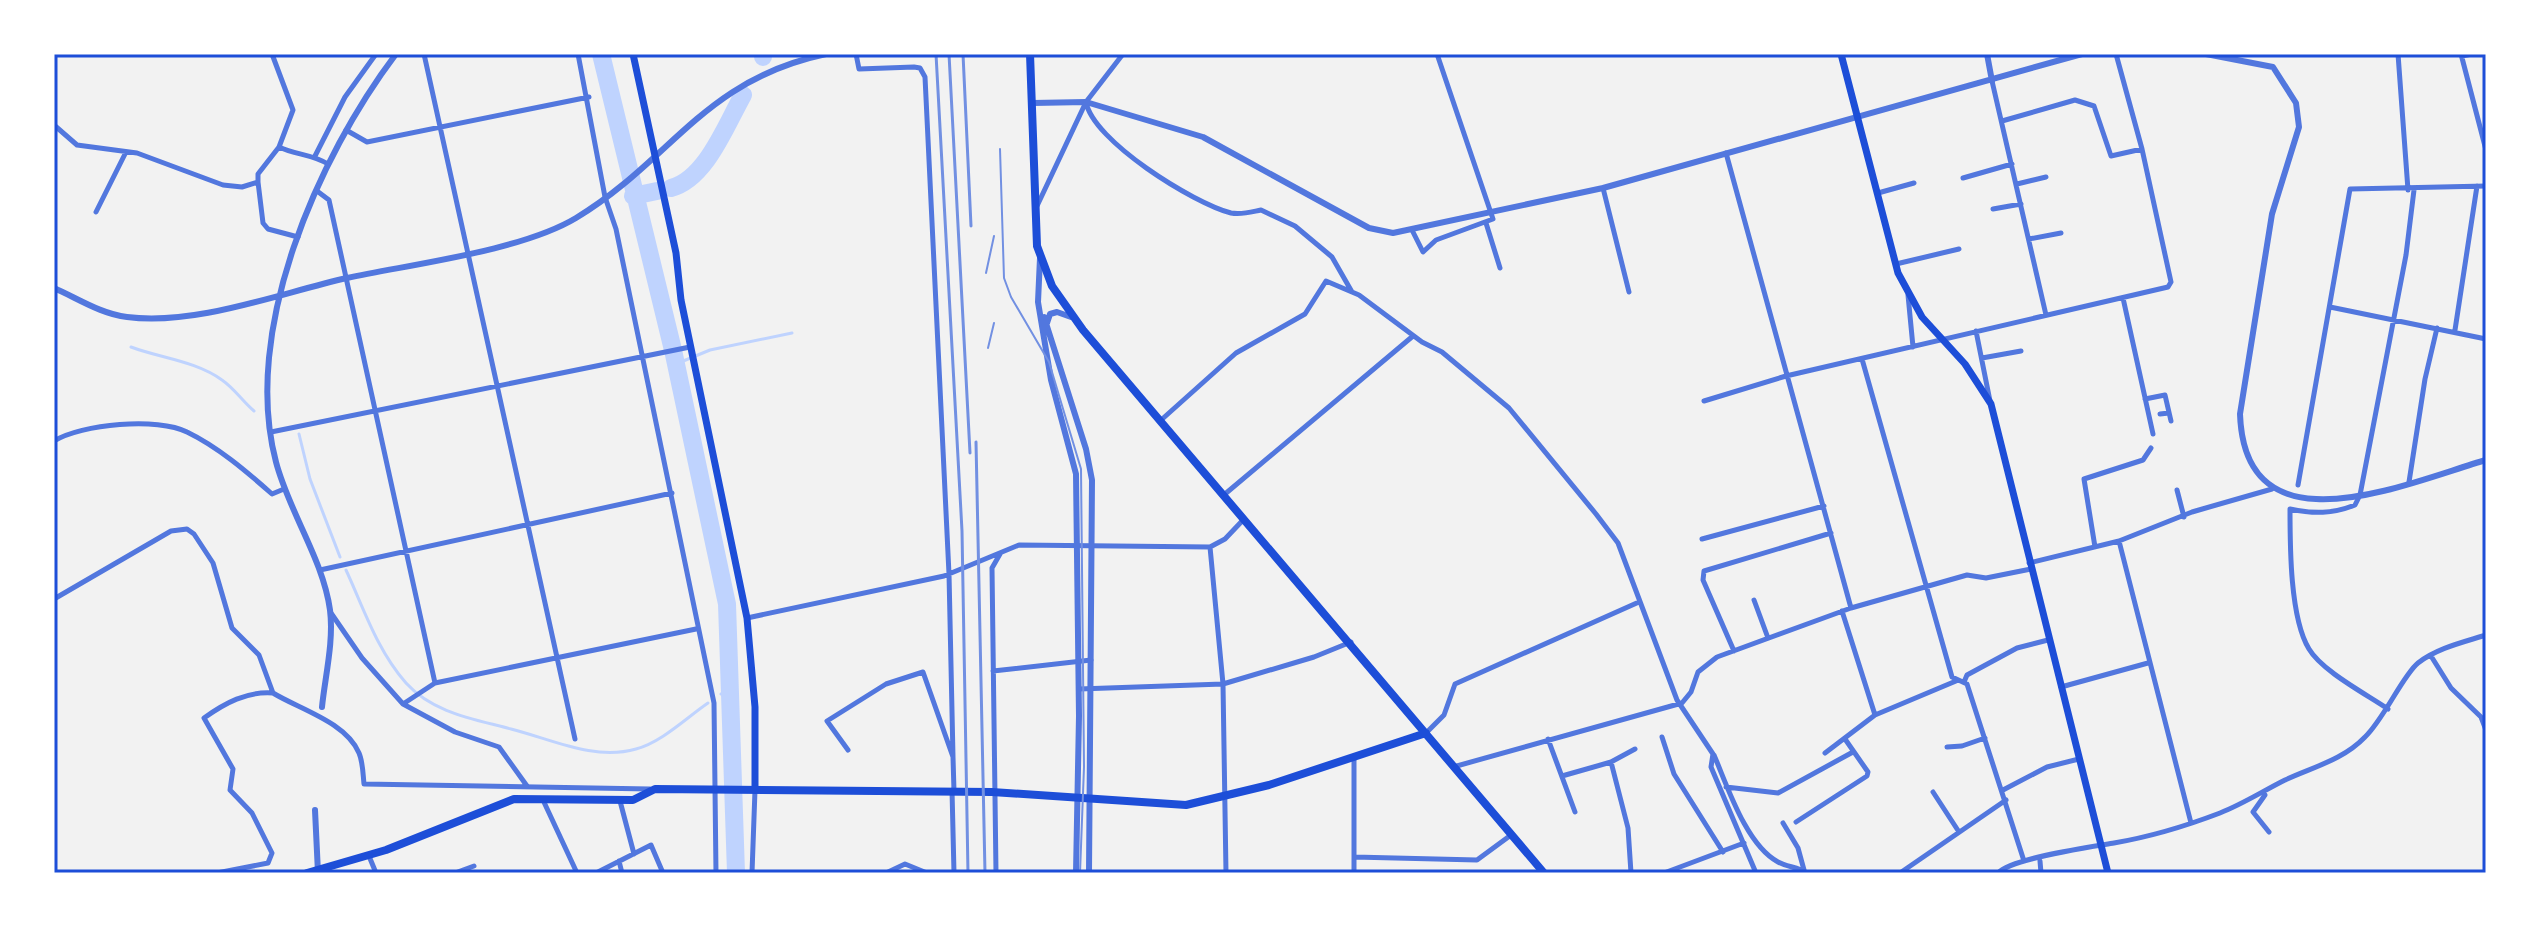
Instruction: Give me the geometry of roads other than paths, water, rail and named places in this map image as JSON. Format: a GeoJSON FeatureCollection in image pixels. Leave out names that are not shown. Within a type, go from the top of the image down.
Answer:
{"type":"FeatureCollection","features":[{"type":"Feature","properties":{"kind":"main road"},"geometry":{"type":"LineString","coordinates":[[633,54],[747,618],[755,707],[751,790]]}},
{"type":"Feature","properties":{"kind":"main road"},"geometry":{"type":"LineString","coordinates":[[1030,54],[1033,213],[1040,258],[1052,286],[1076,320],[1160,421],[1351,642],[1544,873]]}},
{"type":"Feature","properties":{"kind":"main road"},"geometry":{"type":"LineString","coordinates":[[1841,54],[1896,264],[1908,295],[1942,340],[1965,364],[1991,404],[2108,873]]}},
{"type":"Feature","properties":{"kind":"main road"},"geometry":{"type":"LineString","coordinates":[[307,873],[369,856],[506,802],[633,800],[655,789],[953,790],[1186,805],[1226,797],[1426,733]]}},
{"type":"Feature","properties":{"kind":"street"},"geometry":{"type":"LineString","coordinates":[[272,54],[293,110],[279,147],[258,174],[263,223],[268,229],[299,238]]}},
{"type":"Feature","properties":{"kind":"street"},"geometry":{"type":"LineString","coordinates":[[315,156],[345,97],[376,54]]}},
{"type":"Feature","properties":{"kind":"street"},"geometry":{"type":"LineString","coordinates":[[396,54],[345,130],[299,238],[282,292],[271,347],[270,432],[284,489],[319,571],[330,610],[362,658],[403,704],[455,732],[499,747],[528,787]]}},
{"type":"Feature","properties":{"kind":"street"},"geometry":{"type":"LineString","coordinates":[[424,54],[575,739]]}},
{"type":"Feature","properties":{"kind":"street"},"geometry":{"type":"LineString","coordinates":[[578,54],[672,493],[696,629],[714,703],[716,873]]}},
{"type":"Feature","properties":{"kind":"street"},"geometry":{"type":"LineString","coordinates":[[54,288],[109,313],[128,317],[195,315],[282,292],[519,242],[575,219],[735,88],[777,66],[826,54]]}},
{"type":"Feature","properties":{"kind":"street"},"geometry":{"type":"LineString","coordinates":[[856,54],[859,69],[914,67],[920,68],[925,77],[949,574],[954,873]]}},
{"type":"Feature","properties":{"kind":"street"},"geometry":{"type":"LineString","coordinates":[[1033,213],[1086,102],[1123,54]]}},
{"type":"Feature","properties":{"kind":"street"},"geometry":{"type":"LineString","coordinates":[[1412,230],[1423,252],[1436,240],[1493,219],[1437,54]]}},
{"type":"Feature","properties":{"kind":"street"},"geometry":{"type":"LineString","coordinates":[[1987,54],[2046,315]]}},
{"type":"Feature","properties":{"kind":"street"},"geometry":{"type":"LineString","coordinates":[[1033,103],[1086,102],[1203,137],[1369,228],[1382,232],[1412,230],[1603,188],[2082,54]]}},
{"type":"Feature","properties":{"kind":"street"},"geometry":{"type":"LineString","coordinates":[[1704,401],[1786,376],[2168,287],[2171,282],[2142,149],[2116,54]]}},
{"type":"Feature","properties":{"kind":"street"},"geometry":{"type":"LineString","coordinates":[[2206,54],[2273,67],[2296,103],[2297,137],[2272,214],[2240,414],[2250,459],[2272,489]]}},
{"type":"Feature","properties":{"kind":"street"},"geometry":{"type":"LineString","coordinates":[[2388,709],[2318,660],[2309,650],[2297,615],[2290,509],[2318,514],[2339,511],[2355,505],[2360,495],[2406,255],[2411,190],[2398,54]]}},
{"type":"Feature","properties":{"kind":"street"},"geometry":{"type":"LineString","coordinates":[[2472,54],[2462,55],[2486,150]]}},
{"type":"Feature","properties":{"kind":"street"},"geometry":{"type":"LineString","coordinates":[[345,130],[367,142],[589,97]]}},
{"type":"Feature","properties":{"kind":"street"},"geometry":{"type":"LineString","coordinates":[[2002,121],[2075,100],[2094,106],[2111,156],[2142,149]]}},
{"type":"Feature","properties":{"kind":"street"},"geometry":{"type":"LineString","coordinates":[[1086,102],[1088,113],[1119,146],[1173,185],[1228,212],[1246,214],[1261,210],[1295,226],[1332,257],[1352,292]]}},
{"type":"Feature","properties":{"kind":"street"},"geometry":{"type":"LineString","coordinates":[[54,125],[77,145],[126,152],[168,163],[223,185],[242,187],[258,182]]}},
{"type":"Feature","properties":{"kind":"street"},"geometry":{"type":"LineString","coordinates":[[279,147],[293,154],[315,156],[328,164]]}},
{"type":"Feature","properties":{"kind":"street"},"geometry":{"type":"LineString","coordinates":[[96,212],[126,152]]}},
{"type":"Feature","properties":{"kind":"street"},"geometry":{"type":"LineString","coordinates":[[1726,153],[1851,608]]}},
{"type":"Feature","properties":{"kind":"street"},"geometry":{"type":"LineString","coordinates":[[1963,178],[2012,164]]}},
{"type":"Feature","properties":{"kind":"street"},"geometry":{"type":"LineString","coordinates":[[2017,184],[2046,177]]}},
{"type":"Feature","properties":{"kind":"street"},"geometry":{"type":"LineString","coordinates":[[1878,193],[1914,183]]}},
{"type":"Feature","properties":{"kind":"street"},"geometry":{"type":"LineString","coordinates":[[2455,330],[2477,186]]}},
{"type":"Feature","properties":{"kind":"street"},"geometry":{"type":"LineString","coordinates":[[2298,485],[2350,189],[2486,186]]}},
{"type":"Feature","properties":{"kind":"street"},"geometry":{"type":"LineString","coordinates":[[1603,188],[1629,292]]}},
{"type":"Feature","properties":{"kind":"street"},"geometry":{"type":"LineString","coordinates":[[317,191],[329,200],[435,683]]}},
{"type":"Feature","properties":{"kind":"street"},"geometry":{"type":"LineString","coordinates":[[1993,209],[2021,204]]}},
{"type":"Feature","properties":{"kind":"street"},"geometry":{"type":"LineString","coordinates":[[1486,223],[1500,268]]}},
{"type":"Feature","properties":{"kind":"street"},"geometry":{"type":"LineString","coordinates":[[2029,239],[2061,233]]}},
{"type":"Feature","properties":{"kind":"street"},"geometry":{"type":"LineString","coordinates":[[1896,264],[1959,249]]}},
{"type":"Feature","properties":{"kind":"street"},"geometry":{"type":"LineString","coordinates":[[1040,258],[1038,302],[1053,390],[1076,465],[1079,661],[1076,873]]}},
{"type":"Feature","properties":{"kind":"street"},"geometry":{"type":"LineString","coordinates":[[1160,421],[1236,353],[1305,314],[1326,281],[1352,292],[1454,361],[1509,408],[1615,537],[1677,700],[1682,703],[1713,754],[1739,815],[1773,858],[1806,872]]}},
{"type":"Feature","properties":{"kind":"street"},"geometry":{"type":"LineString","coordinates":[[1908,295],[1913,347]]}},
{"type":"Feature","properties":{"kind":"street"},"geometry":{"type":"LineString","coordinates":[[2123,298],[2153,434]]}},
{"type":"Feature","properties":{"kind":"street"},"geometry":{"type":"LineString","coordinates":[[1038,302],[1090,468],[1093,689],[1089,873]]}},
{"type":"Feature","properties":{"kind":"street"},"geometry":{"type":"LineString","coordinates":[[2330,307],[2455,330],[2486,339]]}},
{"type":"Feature","properties":{"kind":"street"},"geometry":{"type":"LineString","coordinates":[[1047,326],[1050,314],[1057,312],[1076,320]]}},
{"type":"Feature","properties":{"kind":"street"},"geometry":{"type":"LineString","coordinates":[[2409,482],[2425,379],[2437,328]]}},
{"type":"Feature","properties":{"kind":"street"},"geometry":{"type":"LineString","coordinates":[[1976,331],[1991,404]]}},
{"type":"Feature","properties":{"kind":"street"},"geometry":{"type":"LineString","coordinates":[[1225,494],[1413,336]]}},
{"type":"Feature","properties":{"kind":"street"},"geometry":{"type":"LineString","coordinates":[[270,432],[691,349]]}},
{"type":"Feature","properties":{"kind":"street"},"geometry":{"type":"LineString","coordinates":[[1982,358],[2021,351]]}},
{"type":"Feature","properties":{"kind":"street"},"geometry":{"type":"LineString","coordinates":[[1862,359],[1924,586],[1956,681]]}},
{"type":"Feature","properties":{"kind":"street"},"geometry":{"type":"LineString","coordinates":[[2145,399],[2165,395],[2171,421]]}},
{"type":"Feature","properties":{"kind":"street"},"geometry":{"type":"LineString","coordinates":[[2160,414],[2169,413]]}},
{"type":"Feature","properties":{"kind":"street"},"geometry":{"type":"LineString","coordinates":[[54,441],[93,427],[149,425],[184,430],[247,471],[272,494],[284,489]]}},
{"type":"Feature","properties":{"kind":"street"},"geometry":{"type":"LineString","coordinates":[[2095,547],[2084,479],[2143,460],[2151,448]]}},
{"type":"Feature","properties":{"kind":"street"},"geometry":{"type":"LineString","coordinates":[[1453,767],[1682,703],[1703,666],[1734,651],[1842,611],[1924,586],[1967,575],[1986,578],[2030,566],[2119,541],[2272,489],[2323,502],[2360,495],[2486,460]]}},
{"type":"Feature","properties":{"kind":"street"},"geometry":{"type":"LineString","coordinates":[[2177,490],[2184,517]]}},
{"type":"Feature","properties":{"kind":"street"},"geometry":{"type":"LineString","coordinates":[[319,571],[672,493]]}},
{"type":"Feature","properties":{"kind":"street"},"geometry":{"type":"LineString","coordinates":[[1702,539],[1824,506]]}},
{"type":"Feature","properties":{"kind":"street"},"geometry":{"type":"LineString","coordinates":[[747,618],[949,574],[1019,545],[1210,547],[1225,539],[1245,519]]}},
{"type":"Feature","properties":{"kind":"street"},"geometry":{"type":"LineString","coordinates":[[54,599],[171,531],[187,529],[194,534],[213,563],[232,628],[259,655],[273,693]]}},
{"type":"Feature","properties":{"kind":"street"},"geometry":{"type":"LineString","coordinates":[[1734,651],[1703,580],[1704,571],[1831,533]]}},
{"type":"Feature","properties":{"kind":"street"},"geometry":{"type":"LineString","coordinates":[[2119,541],[2191,823]]}},
{"type":"Feature","properties":{"kind":"street"},"geometry":{"type":"LineString","coordinates":[[1210,547],[1223,684],[1226,873]]}},
{"type":"Feature","properties":{"kind":"street"},"geometry":{"type":"LineString","coordinates":[[996,873],[992,792],[992,568],[1000,553]]}},
{"type":"Feature","properties":{"kind":"street"},"geometry":{"type":"LineString","coordinates":[[1754,600],[1768,638]]}},
{"type":"Feature","properties":{"kind":"street"},"geometry":{"type":"LineString","coordinates":[[1426,733],[1444,715],[1455,684],[1639,602]]}},
{"type":"Feature","properties":{"kind":"street"},"geometry":{"type":"LineString","coordinates":[[322,707],[330,610]]}},
{"type":"Feature","properties":{"kind":"street"},"geometry":{"type":"LineString","coordinates":[[1842,611],[1875,715]]}},
{"type":"Feature","properties":{"kind":"street"},"geometry":{"type":"LineString","coordinates":[[403,704],[435,683],[696,629]]}},
{"type":"Feature","properties":{"kind":"street"},"geometry":{"type":"LineString","coordinates":[[1998,873],[2005,866],[2024,861],[2040,861],[2191,823],[2263,792],[2351,749],[2364,739],[2388,709],[2415,666],[2431,656],[2486,635]]}},
{"type":"Feature","properties":{"kind":"street"},"geometry":{"type":"LineString","coordinates":[[2024,861],[2003,790],[1964,682],[1967,675],[2017,648],[2048,640]]}},
{"type":"Feature","properties":{"kind":"street"},"geometry":{"type":"LineString","coordinates":[[1079,689],[1223,684],[1314,657],[1351,642]]}},
{"type":"Feature","properties":{"kind":"street"},"geometry":{"type":"LineString","coordinates":[[2431,656],[2451,688],[2481,717],[2486,730]]}},
{"type":"Feature","properties":{"kind":"street"},"geometry":{"type":"LineString","coordinates":[[993,671],[1093,660]]}},
{"type":"Feature","properties":{"kind":"street"},"geometry":{"type":"LineString","coordinates":[[2061,687],[2148,663]]}},
{"type":"Feature","properties":{"kind":"street"},"geometry":{"type":"LineString","coordinates":[[848,750],[827,721],[886,684],[923,672],[953,757]]}},
{"type":"Feature","properties":{"kind":"street"},"geometry":{"type":"LineString","coordinates":[[1825,753],[1875,715],[1956,681],[1964,682]]}},
{"type":"Feature","properties":{"kind":"street"},"geometry":{"type":"LineString","coordinates":[[217,873],[268,863],[272,853],[252,813],[230,790],[233,769],[204,718],[255,692],[273,693],[303,708],[350,740],[361,756],[364,784],[655,789]]}},
{"type":"Feature","properties":{"kind":"street"},"geometry":{"type":"LineString","coordinates":[[1662,737],[1674,774],[1723,852]]}},
{"type":"Feature","properties":{"kind":"street"},"geometry":{"type":"LineString","coordinates":[[1947,747],[1985,738]]}},
{"type":"Feature","properties":{"kind":"street"},"geometry":{"type":"LineString","coordinates":[[1548,739],[1575,812]]}},
{"type":"Feature","properties":{"kind":"street"},"geometry":{"type":"LineString","coordinates":[[1796,822],[1867,776],[1868,772],[1845,739]]}},
{"type":"Feature","properties":{"kind":"street"},"geometry":{"type":"LineString","coordinates":[[1562,776],[1611,762],[1635,749]]}},
{"type":"Feature","properties":{"kind":"street"},"geometry":{"type":"LineString","coordinates":[[1726,787],[1778,793],[1853,752]]}},
{"type":"Feature","properties":{"kind":"street"},"geometry":{"type":"LineString","coordinates":[[1713,754],[1711,767],[1756,873]]}},
{"type":"Feature","properties":{"kind":"street"},"geometry":{"type":"LineString","coordinates":[[1354,757],[1354,873]]}},
{"type":"Feature","properties":{"kind":"street"},"geometry":{"type":"LineString","coordinates":[[2003,790],[2047,767],[2079,759]]}},
{"type":"Feature","properties":{"kind":"street"},"geometry":{"type":"LineString","coordinates":[[1611,762],[1628,828],[1631,873]]}},
{"type":"Feature","properties":{"kind":"street"},"geometry":{"type":"LineString","coordinates":[[751,790],[752,873]]}},
{"type":"Feature","properties":{"kind":"street"},"geometry":{"type":"LineString","coordinates":[[1933,792],[1959,832]]}},
{"type":"Feature","properties":{"kind":"street"},"geometry":{"type":"LineString","coordinates":[[2263,792],[2265,795],[2253,812],[2269,832]]}},
{"type":"Feature","properties":{"kind":"street"},"geometry":{"type":"LineString","coordinates":[[543,800],[577,873]]}},
{"type":"Feature","properties":{"kind":"street"},"geometry":{"type":"LineString","coordinates":[[619,800],[634,854]]}},
{"type":"Feature","properties":{"kind":"street"},"geometry":{"type":"LineString","coordinates":[[1900,873],[2006,800]]}},
{"type":"Feature","properties":{"kind":"street"},"geometry":{"type":"LineString","coordinates":[[315,810],[318,872]]}},
{"type":"Feature","properties":{"kind":"street"},"geometry":{"type":"LineString","coordinates":[[1783,823],[1798,848],[1806,872]]}},
{"type":"Feature","properties":{"kind":"street"},"geometry":{"type":"LineString","coordinates":[[1354,857],[1477,860],[1511,834]]}},
{"type":"Feature","properties":{"kind":"street"},"geometry":{"type":"LineString","coordinates":[[1664,873],[1744,843]]}},
{"type":"Feature","properties":{"kind":"street"},"geometry":{"type":"LineString","coordinates":[[596,873],[651,845],[663,873]]}},
{"type":"Feature","properties":{"kind":"street"},"geometry":{"type":"LineString","coordinates":[[369,856],[376,873]]}},
{"type":"Feature","properties":{"kind":"street"},"geometry":{"type":"LineString","coordinates":[[619,861],[622,873]]}},
{"type":"Feature","properties":{"kind":"street"},"geometry":{"type":"LineString","coordinates":[[2040,861],[2041,873]]}},
{"type":"Feature","properties":{"kind":"street"},"geometry":{"type":"LineString","coordinates":[[886,873],[905,864],[927,873]]}},
{"type":"Feature","properties":{"kind":"street"},"geometry":{"type":"LineString","coordinates":[[455,873],[474,866]]}},
{"type":"Feature","properties":{"kind":"waterway"},"geometry":{"type":"LineString","coordinates":[[601,54],[673,350],[727,604],[736,873]]}},
{"type":"Feature","properties":{"kind":"waterway"},"geometry":{"type":"LineString","coordinates":[[671,188],[683,183],[705,163],[743,95]]}},
{"type":"Feature","properties":{"kind":"waterway"},"geometry":{"type":"LineString","coordinates":[[633,196],[657,191]]}},
{"type":"Feature","properties":{"kind":"waterway"},"geometry":{"type":"LineString","coordinates":[[676,364],[710,350],[792,333]]}},
{"type":"Feature","properties":{"kind":"waterway"},"geometry":{"type":"LineString","coordinates":[[131,347],[212,374],[227,384],[254,411]]}},
{"type":"Feature","properties":{"kind":"waterway"},"geometry":{"type":"LineString","coordinates":[[299,434],[310,479],[340,557]]}},
{"type":"Feature","properties":{"kind":"waterway"},"geometry":{"type":"LineString","coordinates":[[346,570],[372,629],[396,670],[417,693],[455,714],[589,751],[620,752],[655,741],[708,703]]}},
{"type":"Feature","properties":{"kind":"waterway"},"geometry":{"type":"LineString","coordinates":[[721,694],[730,686]]}},
{"type":"Feature","properties":{"kind":"tram line"},"geometry":{"type":"LineString","coordinates":[[1000,149],[1004,278],[1011,297],[1049,362],[1081,469],[1084,767],[1080,873]]}},
{"type":"Feature","properties":{"kind":"tram line"},"geometry":{"type":"LineString","coordinates":[[986,273],[994,236]]}},
{"type":"Feature","properties":{"kind":"tram line"},"geometry":{"type":"LineString","coordinates":[[988,348],[994,323]]}},
{"type":"Feature","properties":{"kind":"railway"},"geometry":{"type":"LineString","coordinates":[[936,54],[962,531],[968,873]]}},
{"type":"Feature","properties":{"kind":"railway"},"geometry":{"type":"LineString","coordinates":[[949,54],[970,453]]}},
{"type":"Feature","properties":{"kind":"railway"},"geometry":{"type":"LineString","coordinates":[[963,54],[971,226]]}},
{"type":"Feature","properties":{"kind":"railway"},"geometry":{"type":"LineString","coordinates":[[976,442],[985,873]]}}]}
